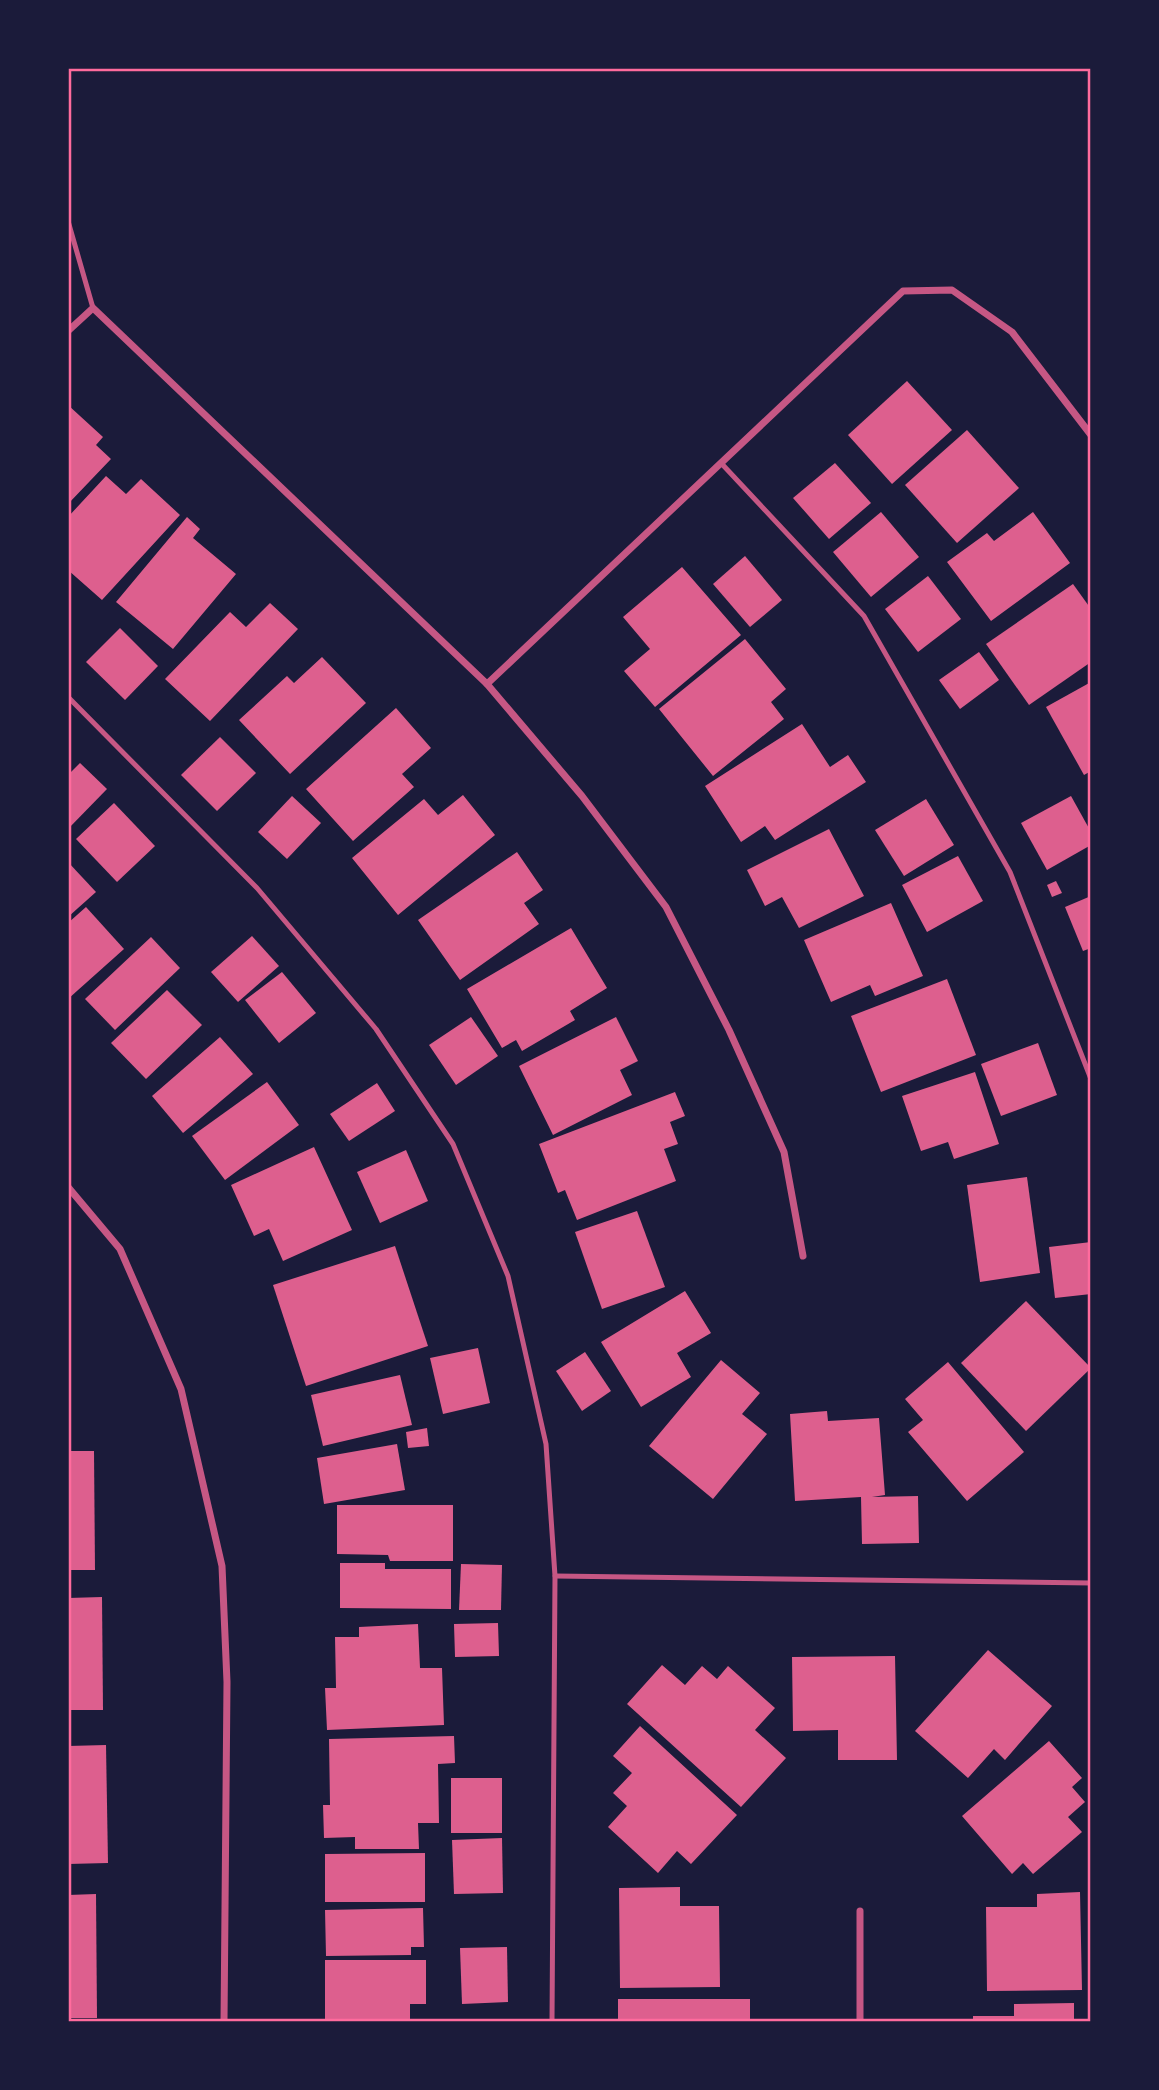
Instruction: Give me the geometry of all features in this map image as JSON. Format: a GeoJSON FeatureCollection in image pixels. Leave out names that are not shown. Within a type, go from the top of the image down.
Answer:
{"type":"FeatureCollection","features":[{"type":"Feature","properties":{"kind":"street"},"geometry":{"type":"LineString","coordinates":[[487,684],[903,291],[953,290],[1012,332],[1091,435]]}},
{"type":"Feature","properties":{"kind":"street"},"geometry":{"type":"LineString","coordinates":[[68,331],[93,308],[487,684],[582,796],[666,907],[729,1030],[784,1152],[803,1256]]}},
{"type":"Feature","properties":{"kind":"street"},"geometry":{"type":"LineString","coordinates":[[68,1188],[120,1249],[181,1389],[222,1566],[227,1682],[224,2022]]}},
{"type":"Feature","properties":{"kind":"street"},"geometry":{"type":"LineString","coordinates":[[860,1911],[860,2022]]}},
{"type":"Feature","properties":{"kind":"lane"},"geometry":{"type":"LineString","coordinates":[[68,221],[93,308]]}},
{"type":"Feature","properties":{"kind":"lane"},"geometry":{"type":"LineString","coordinates":[[721,463],[864,616],[1010,872],[1091,1079]]}},
{"type":"Feature","properties":{"kind":"lane"},"geometry":{"type":"LineString","coordinates":[[68,697],[257,888],[376,1029],[453,1144],[508,1276],[546,1444],[555,1576],[552,2022]]}},
{"type":"Feature","properties":{"kind":"lane"},"geometry":{"type":"LineString","coordinates":[[555,1576],[1091,1583]]}},
{"type":"Feature","properties":{"kind":"building"},"geometry":{"type":"Polygon","coordinates":[[[907,381],[952,430],[892,484],[848,435],[907,381]]]}},
{"type":"Feature","properties":{"kind":"building"},"geometry":{"type":"Polygon","coordinates":[[[68,405],[103,437],[96,445],[111,459],[68,504],[68,405]]]}},
{"type":"Feature","properties":{"kind":"building"},"geometry":{"type":"Polygon","coordinates":[[[967,430],[1019,488],[957,543],[905,485],[967,430]]]}},
{"type":"Feature","properties":{"kind":"building"},"geometry":{"type":"Polygon","coordinates":[[[835,463],[871,503],[829,539],[793,498],[835,463]]]}},
{"type":"Feature","properties":{"kind":"building"},"geometry":{"type":"Polygon","coordinates":[[[106,476],[126,494],[141,479],[180,515],[102,600],[68,570],[68,517],[106,476]]]}},
{"type":"Feature","properties":{"kind":"building"},"geometry":{"type":"Polygon","coordinates":[[[881,512],[919,557],[871,597],[833,552],[881,512]]]}},
{"type":"Feature","properties":{"kind":"building"},"geometry":{"type":"Polygon","coordinates":[[[1033,512],[1070,563],[991,621],[947,562],[987,533],[994,541],[1033,512]]]}},
{"type":"Feature","properties":{"kind":"building"},"geometry":{"type":"Polygon","coordinates":[[[187,517],[200,529],[193,538],[236,574],[173,649],[116,602],[187,517]]]}},
{"type":"Feature","properties":{"kind":"building"},"geometry":{"type":"Polygon","coordinates":[[[745,556],[782,600],[750,627],[713,584],[745,556]]]}},
{"type":"Feature","properties":{"kind":"building"},"geometry":{"type":"Polygon","coordinates":[[[682,567],[741,635],[655,707],[624,671],[650,649],[623,617],[682,567]]]}},
{"type":"Feature","properties":{"kind":"building"},"geometry":{"type":"Polygon","coordinates":[[[928,576],[961,619],[918,652],[885,609],[928,576]]]}},
{"type":"Feature","properties":{"kind":"building"},"geometry":{"type":"Polygon","coordinates":[[[1073,584],[1091,609],[1091,662],[1029,705],[986,644],[1073,584]]]}},
{"type":"Feature","properties":{"kind":"building"},"geometry":{"type":"Polygon","coordinates":[[[270,603],[298,629],[210,721],[165,679],[230,612],[246,627],[270,603]]]}},
{"type":"Feature","properties":{"kind":"building"},"geometry":{"type":"Polygon","coordinates":[[[120,628],[158,666],[125,700],[86,662],[120,628]]]}},
{"type":"Feature","properties":{"kind":"building"},"geometry":{"type":"Polygon","coordinates":[[[745,639],[786,689],[771,702],[784,719],[713,776],[659,709],[745,639]]]}},
{"type":"Feature","properties":{"kind":"building"},"geometry":{"type":"Polygon","coordinates":[[[979,652],[999,680],[960,709],[939,680],[979,652]]]}},
{"type":"Feature","properties":{"kind":"building"},"geometry":{"type":"Polygon","coordinates":[[[322,657],[366,703],[290,774],[239,720],[287,676],[294,683],[322,657]]]}},
{"type":"Feature","properties":{"kind":"building"},"geometry":{"type":"Polygon","coordinates":[[[1091,682],[1091,771],[1084,775],[1046,707],[1091,682]]]}},
{"type":"Feature","properties":{"kind":"building"},"geometry":{"type":"Polygon","coordinates":[[[396,708],[431,748],[402,774],[414,787],[353,841],[306,789],[396,708]]]}},
{"type":"Feature","properties":{"kind":"building"},"geometry":{"type":"Polygon","coordinates":[[[802,724],[830,767],[848,755],[866,782],[775,840],[765,826],[741,842],[705,786],[802,724]]]}},
{"type":"Feature","properties":{"kind":"building"},"geometry":{"type":"Polygon","coordinates":[[[220,737],[256,773],[217,811],[181,775],[220,737]]]}},
{"type":"Feature","properties":{"kind":"building"},"geometry":{"type":"Polygon","coordinates":[[[80,763],[107,789],[68,829],[68,775],[80,763]]]}},
{"type":"Feature","properties":{"kind":"building"},"geometry":{"type":"Polygon","coordinates":[[[463,795],[495,835],[398,915],[352,858],[424,799],[438,815],[463,795]]]}},
{"type":"Feature","properties":{"kind":"building"},"geometry":{"type":"Polygon","coordinates":[[[292,796],[321,823],[287,859],[258,832],[292,796]]]}},
{"type":"Feature","properties":{"kind":"building"},"geometry":{"type":"Polygon","coordinates":[[[1071,796],[1091,832],[1091,845],[1047,870],[1021,823],[1071,796]]]}},
{"type":"Feature","properties":{"kind":"building"},"geometry":{"type":"Polygon","coordinates":[[[926,799],[954,845],[904,876],[875,830],[926,799]]]}},
{"type":"Feature","properties":{"kind":"building"},"geometry":{"type":"Polygon","coordinates":[[[114,803],[155,846],[117,882],[76,839],[114,803]]]}},
{"type":"Feature","properties":{"kind":"building"},"geometry":{"type":"Polygon","coordinates":[[[829,829],[864,896],[799,928],[782,897],[765,906],[747,870],[829,829]]]}},
{"type":"Feature","properties":{"kind":"building"},"geometry":{"type":"Polygon","coordinates":[[[517,852],[543,890],[524,903],[539,924],[460,980],[418,920],[517,852]]]}},
{"type":"Feature","properties":{"kind":"building"},"geometry":{"type":"Polygon","coordinates":[[[958,856],[983,901],[927,932],[902,885],[958,856]]]}},
{"type":"Feature","properties":{"kind":"building"},"geometry":{"type":"Polygon","coordinates":[[[68,862],[96,892],[68,917],[68,862]]]}},
{"type":"Feature","properties":{"kind":"building"},"geometry":{"type":"Polygon","coordinates":[[[1056,881],[1062,893],[1052,897],[1047,885],[1056,881]]]}},
{"type":"Feature","properties":{"kind":"building"},"geometry":{"type":"Polygon","coordinates":[[[1091,896],[1091,948],[1083,951],[1065,907],[1091,896]]]}},
{"type":"Feature","properties":{"kind":"building"},"geometry":{"type":"Polygon","coordinates":[[[891,903],[923,976],[875,996],[870,985],[831,1002],[804,940],[891,903]]]}},
{"type":"Feature","properties":{"kind":"building"},"geometry":{"type":"Polygon","coordinates":[[[86,907],[124,949],[68,999],[68,923],[86,907]]]}},
{"type":"Feature","properties":{"kind":"building"},"geometry":{"type":"Polygon","coordinates":[[[571,928],[607,988],[570,1011],[575,1020],[522,1051],[516,1040],[502,1048],[467,989],[571,928]]]}},
{"type":"Feature","properties":{"kind":"building"},"geometry":{"type":"Polygon","coordinates":[[[252,936],[279,966],[238,1002],[211,972],[252,936]]]}},
{"type":"Feature","properties":{"kind":"building"},"geometry":{"type":"Polygon","coordinates":[[[151,937],[180,968],[115,1030],[85,999],[151,937]]]}},
{"type":"Feature","properties":{"kind":"building"},"geometry":{"type":"Polygon","coordinates":[[[282,972],[316,1013],[279,1043],[245,1000],[282,972]]]}},
{"type":"Feature","properties":{"kind":"building"},"geometry":{"type":"Polygon","coordinates":[[[947,979],[976,1055],[881,1092],[851,1016],[947,979]]]}},
{"type":"Feature","properties":{"kind":"building"},"geometry":{"type":"Polygon","coordinates":[[[167,990],[202,1025],[146,1079],[111,1043],[167,990]]]}},
{"type":"Feature","properties":{"kind":"building"},"geometry":{"type":"Polygon","coordinates":[[[471,1017],[498,1056],[456,1085],[429,1045],[471,1017]]]}},
{"type":"Feature","properties":{"kind":"building"},"geometry":{"type":"Polygon","coordinates":[[[616,1017],[638,1061],[620,1070],[632,1095],[553,1135],[519,1066],[616,1017]]]}},
{"type":"Feature","properties":{"kind":"building"},"geometry":{"type":"Polygon","coordinates":[[[220,1037],[253,1074],[183,1133],[152,1096],[220,1037]]]}},
{"type":"Feature","properties":{"kind":"building"},"geometry":{"type":"Polygon","coordinates":[[[1038,1043],[1057,1095],[1001,1116],[981,1064],[1038,1043]]]}},
{"type":"Feature","properties":{"kind":"building"},"geometry":{"type":"Polygon","coordinates":[[[975,1072],[999,1144],[954,1159],[948,1142],[921,1151],[902,1096],[975,1072]]]}},
{"type":"Feature","properties":{"kind":"building"},"geometry":{"type":"Polygon","coordinates":[[[267,1082],[299,1125],[225,1180],[192,1136],[267,1082]]]}},
{"type":"Feature","properties":{"kind":"building"},"geometry":{"type":"Polygon","coordinates":[[[377,1083],[395,1111],[349,1141],[330,1114],[377,1083]]]}},
{"type":"Feature","properties":{"kind":"building"},"geometry":{"type":"Polygon","coordinates":[[[675,1092],[685,1116],[670,1122],[678,1144],[664,1149],[676,1181],[577,1220],[565,1190],[558,1193],[539,1144],[675,1092]]]}},
{"type":"Feature","properties":{"kind":"building"},"geometry":{"type":"Polygon","coordinates":[[[314,1147],[352,1230],[283,1261],[269,1229],[254,1236],[231,1185],[314,1147]]]}},
{"type":"Feature","properties":{"kind":"building"},"geometry":{"type":"Polygon","coordinates":[[[406,1150],[428,1201],[380,1223],[357,1172],[406,1150]]]}},
{"type":"Feature","properties":{"kind":"building"},"geometry":{"type":"Polygon","coordinates":[[[1027,1177],[1040,1273],[980,1282],[967,1185],[1027,1177]]]}},
{"type":"Feature","properties":{"kind":"building"},"geometry":{"type":"Polygon","coordinates":[[[637,1211],[665,1287],[602,1309],[575,1232],[637,1211]]]}},
{"type":"Feature","properties":{"kind":"building"},"geometry":{"type":"Polygon","coordinates":[[[1091,1242],[1091,1294],[1055,1298],[1049,1247],[1091,1242]]]}},
{"type":"Feature","properties":{"kind":"building"},"geometry":{"type":"Polygon","coordinates":[[[395,1246],[428,1346],[306,1386],[273,1285],[395,1246]]]}},
{"type":"Feature","properties":{"kind":"building"},"geometry":{"type":"Polygon","coordinates":[[[685,1291],[711,1333],[677,1353],[691,1377],[641,1407],[601,1342],[685,1291]]]}},
{"type":"Feature","properties":{"kind":"building"},"geometry":{"type":"Polygon","coordinates":[[[1026,1301],[1091,1368],[1026,1431],[961,1363],[1026,1301]]]}},
{"type":"Feature","properties":{"kind":"building"},"geometry":{"type":"Polygon","coordinates":[[[478,1348],[490,1403],[443,1414],[430,1358],[478,1348]]]}},
{"type":"Feature","properties":{"kind":"building"},"geometry":{"type":"Polygon","coordinates":[[[585,1352],[611,1391],[582,1411],[556,1371],[585,1352]]]}},
{"type":"Feature","properties":{"kind":"building"},"geometry":{"type":"Polygon","coordinates":[[[721,1360],[760,1393],[742,1414],[767,1434],[713,1499],[649,1446],[721,1360]]]}},
{"type":"Feature","properties":{"kind":"building"},"geometry":{"type":"Polygon","coordinates":[[[948,1362],[1024,1452],[967,1501],[908,1432],[923,1420],[905,1399],[948,1362]]]}},
{"type":"Feature","properties":{"kind":"building"},"geometry":{"type":"Polygon","coordinates":[[[400,1375],[412,1425],[323,1446],[311,1395],[400,1375]]]}},
{"type":"Feature","properties":{"kind":"building"},"geometry":{"type":"Polygon","coordinates":[[[827,1411],[828,1421],[879,1418],[885,1495],[872,1497],[918,1496],[919,1543],[862,1544],[861,1497],[795,1501],[790,1414],[827,1411]]]}},
{"type":"Feature","properties":{"kind":"building"},"geometry":{"type":"Polygon","coordinates":[[[427,1428],[429,1446],[408,1448],[406,1432],[427,1428]]]}},
{"type":"Feature","properties":{"kind":"building"},"geometry":{"type":"Polygon","coordinates":[[[397,1444],[405,1490],[324,1504],[317,1458],[397,1444]]]}},
{"type":"Feature","properties":{"kind":"building"},"geometry":{"type":"Polygon","coordinates":[[[68,1451],[94,1451],[95,1570],[68,1570],[68,1451]]]}},
{"type":"Feature","properties":{"kind":"building"},"geometry":{"type":"Polygon","coordinates":[[[337,1505],[453,1505],[453,1561],[390,1561],[388,1555],[337,1554],[337,1505]]]}},
{"type":"Feature","properties":{"kind":"building"},"geometry":{"type":"Polygon","coordinates":[[[340,1563],[385,1563],[385,1569],[451,1569],[451,1609],[340,1608],[340,1563]]]}},
{"type":"Feature","properties":{"kind":"building"},"geometry":{"type":"Polygon","coordinates":[[[461,1564],[502,1565],[501,1610],[459,1610],[461,1564]]]}},
{"type":"Feature","properties":{"kind":"building"},"geometry":{"type":"Polygon","coordinates":[[[102,1597],[103,1710],[68,1710],[68,1598],[102,1597]]]}},
{"type":"Feature","properties":{"kind":"building"},"geometry":{"type":"Polygon","coordinates":[[[498,1623],[499,1656],[455,1657],[454,1624],[498,1623]]]}},
{"type":"Feature","properties":{"kind":"building"},"geometry":{"type":"Polygon","coordinates":[[[418,1624],[420,1668],[442,1668],[444,1725],[327,1730],[325,1688],[336,1688],[335,1637],[359,1637],[359,1627],[418,1624]]]}},
{"type":"Feature","properties":{"kind":"building"},"geometry":{"type":"Polygon","coordinates":[[[988,1650],[1052,1706],[1005,1760],[994,1749],[968,1778],[915,1731],[988,1650]]]}},
{"type":"Feature","properties":{"kind":"building"},"geometry":{"type":"Polygon","coordinates":[[[895,1656],[897,1760],[838,1760],[838,1730],[793,1731],[792,1657],[895,1656]]]}},
{"type":"Feature","properties":{"kind":"building"},"geometry":{"type":"Polygon","coordinates":[[[662,1665],[685,1685],[702,1666],[717,1679],[728,1666],[775,1708],[755,1730],[786,1758],[741,1807],[627,1704],[662,1665]]]}},
{"type":"Feature","properties":{"kind":"building"},"geometry":{"type":"Polygon","coordinates":[[[640,1726],[737,1815],[691,1864],[677,1851],[658,1873],[608,1827],[627,1806],[613,1793],[632,1773],[613,1756],[640,1726]]]}},
{"type":"Feature","properties":{"kind":"building"},"geometry":{"type":"Polygon","coordinates":[[[454,1736],[455,1763],[438,1764],[439,1823],[418,1823],[419,1849],[355,1849],[355,1837],[324,1838],[323,1805],[330,1805],[329,1739],[454,1736]]]}},
{"type":"Feature","properties":{"kind":"building"},"geometry":{"type":"Polygon","coordinates":[[[1049,1741],[1082,1778],[1072,1787],[1085,1802],[1068,1817],[1082,1832],[1033,1874],[1023,1863],[1012,1874],[962,1816],[1049,1741]]]}},
{"type":"Feature","properties":{"kind":"building"},"geometry":{"type":"Polygon","coordinates":[[[106,1745],[108,1863],[68,1864],[68,1746],[106,1745]]]}},
{"type":"Feature","properties":{"kind":"building"},"geometry":{"type":"Polygon","coordinates":[[[451,1778],[502,1778],[502,1833],[451,1833],[451,1778]]]}},
{"type":"Feature","properties":{"kind":"building"},"geometry":{"type":"Polygon","coordinates":[[[502,1838],[503,1893],[454,1894],[452,1840],[502,1838]]]}},
{"type":"Feature","properties":{"kind":"building"},"geometry":{"type":"Polygon","coordinates":[[[425,1853],[425,1902],[325,1902],[325,1854],[425,1853]]]}},
{"type":"Feature","properties":{"kind":"building"},"geometry":{"type":"Polygon","coordinates":[[[680,1887],[680,1906],[719,1906],[720,1987],[620,1988],[619,1888],[680,1887]]]}},
{"type":"Feature","properties":{"kind":"building"},"geometry":{"type":"Polygon","coordinates":[[[1080,1892],[1082,1990],[987,1991],[986,1907],[1037,1907],[1037,1894],[1080,1892]]]}},
{"type":"Feature","properties":{"kind":"building"},"geometry":{"type":"Polygon","coordinates":[[[96,1894],[97,2018],[68,2018],[68,1895],[96,1894]]]}},
{"type":"Feature","properties":{"kind":"building"},"geometry":{"type":"Polygon","coordinates":[[[423,1908],[424,1947],[411,1947],[411,1955],[326,1956],[325,1910],[423,1908]]]}},
{"type":"Feature","properties":{"kind":"building"},"geometry":{"type":"Polygon","coordinates":[[[507,1947],[508,2002],[462,2004],[460,1948],[507,1947]]]}},
{"type":"Feature","properties":{"kind":"building"},"geometry":{"type":"Polygon","coordinates":[[[325,1960],[426,1960],[426,2004],[410,2004],[410,2022],[325,2022],[325,1960]]]}},
{"type":"Feature","properties":{"kind":"building"},"geometry":{"type":"Polygon","coordinates":[[[618,1999],[750,1999],[750,2022],[618,2022],[618,1999]]]}},
{"type":"Feature","properties":{"kind":"building"},"geometry":{"type":"Polygon","coordinates":[[[1074,2003],[1074,2022],[973,2022],[973,2016],[1014,2016],[1014,2004],[1074,2003]]]}}]}
